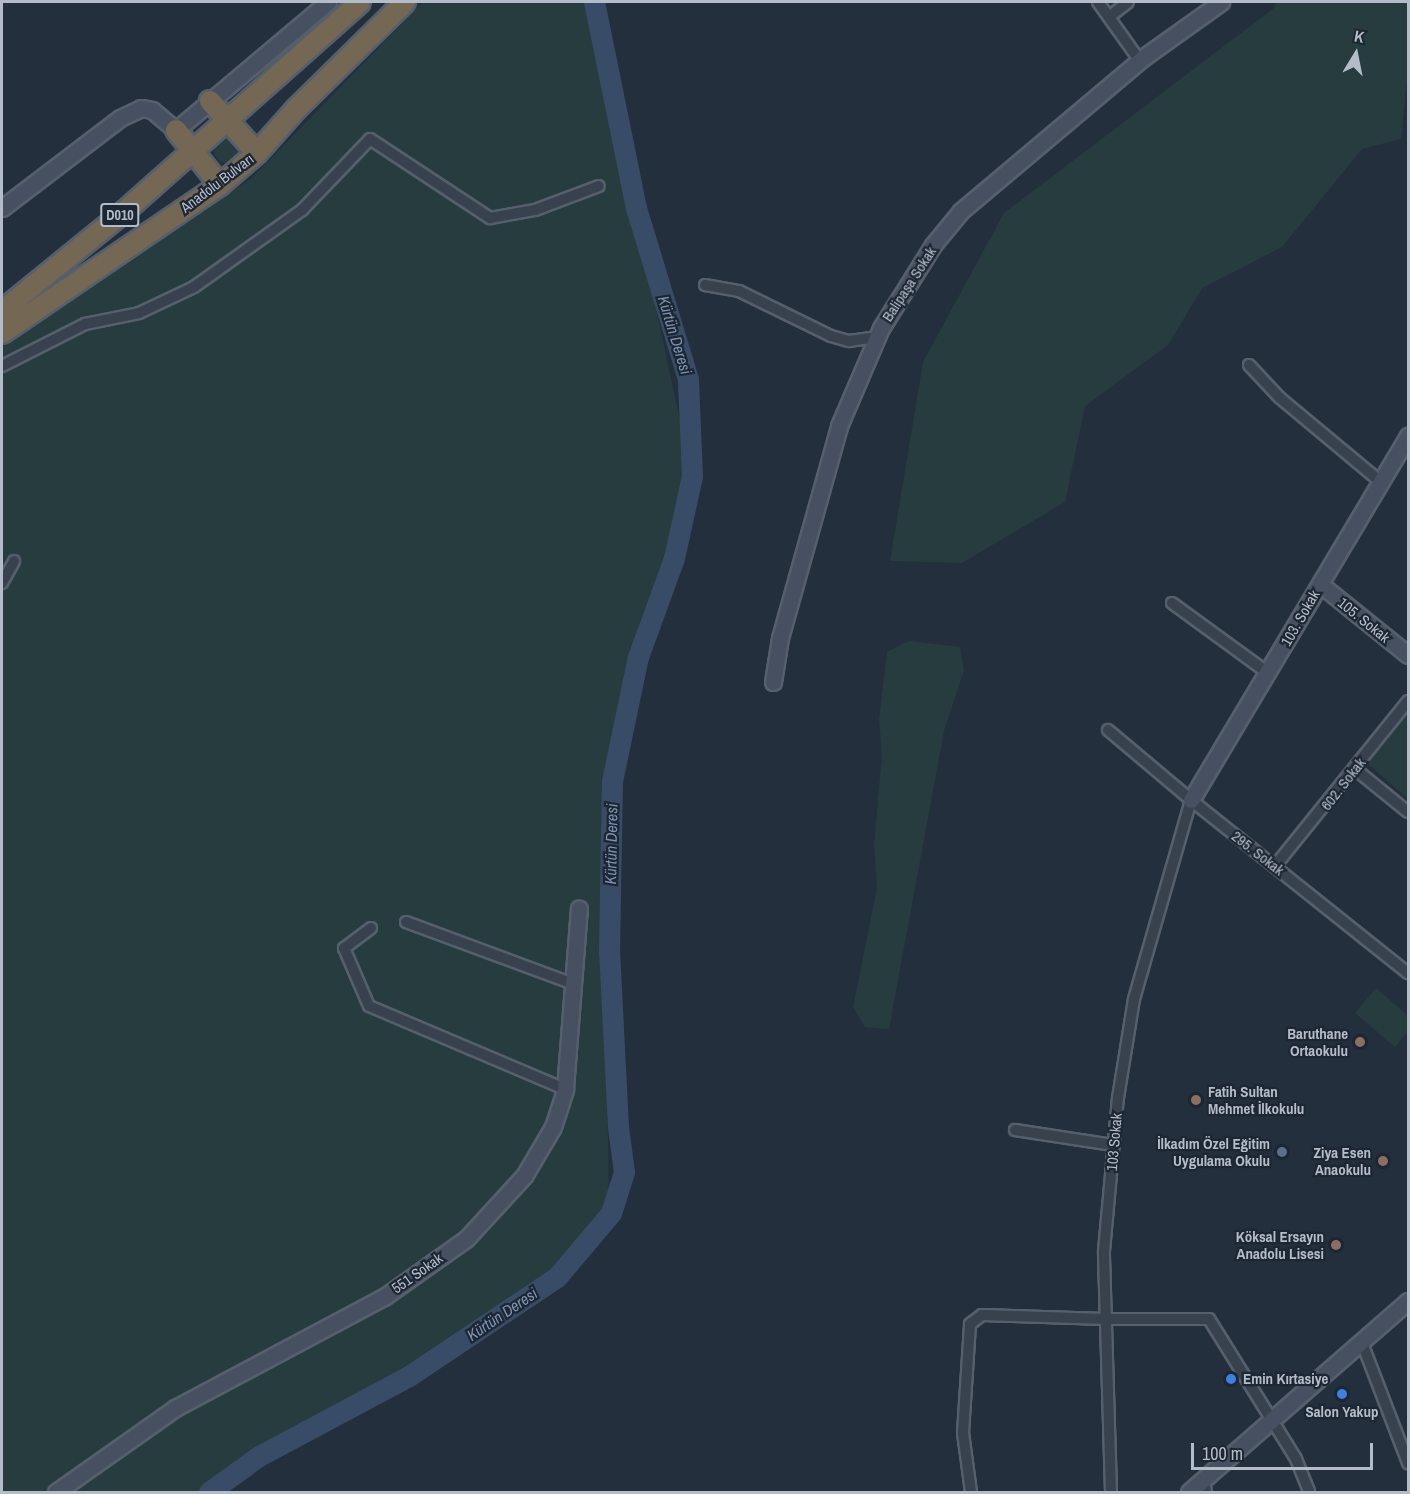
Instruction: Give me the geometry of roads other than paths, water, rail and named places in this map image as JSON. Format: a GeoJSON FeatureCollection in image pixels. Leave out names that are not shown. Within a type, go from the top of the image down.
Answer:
{"type":"FeatureCollection","features":[{"type":"Feature","properties":{"kind":"highway","name":"D010"},"geometry":{"type":"LineString","coordinates":[[2,311],[125,211],[360,2]]}},
{"type":"Feature","properties":{"kind":"highway","name":"Anadolu Bulvarı"},"geometry":{"type":"LineString","coordinates":[[2,333],[220,185],[257,153],[296,109],[405,2]]}},
{"type":"Feature","properties":{"kind":"highway"},"geometry":{"type":"LineString","coordinates":[[210,101],[257,153]]}},
{"type":"Feature","properties":{"kind":"highway"},"geometry":{"type":"LineString","coordinates":[[176,130],[220,185]]}},
{"type":"Feature","properties":{"kind":"street"},"geometry":{"type":"LineString","coordinates":[[2,208],[120,118],[141,108],[152,110],[176,130],[328,2]]}},
{"type":"Feature","properties":{"kind":"street"},"geometry":{"type":"LineString","coordinates":[[1098,2],[1140,61]]}},
{"type":"Feature","properties":{"kind":"street"},"geometry":{"type":"LineString","coordinates":[[1109,17],[1128,2]]}},
{"type":"Feature","properties":{"kind":"street","name":"Balipaşa Sokak"},"geometry":{"type":"LineString","coordinates":[[773,682],[780,638],[839,426],[877,337],[933,245],[961,211],[1140,61],[1221,2]]}},
{"type":"Feature","properties":{"kind":"street"},"geometry":{"type":"LineString","coordinates":[[2,366],[85,324],[139,313],[194,287],[302,210],[370,139],[490,218],[536,210],[599,186]]}},
{"type":"Feature","properties":{"kind":"street"},"geometry":{"type":"LineString","coordinates":[[705,285],[740,291],[831,336],[849,342],[877,337]]}},
{"type":"Feature","properties":{"kind":"street"},"geometry":{"type":"LineString","coordinates":[[1249,365],[1280,398],[1382,483]]}},
{"type":"Feature","properties":{"kind":"street","name":"103. Sokak"},"geometry":{"type":"LineString","coordinates":[[1191,800],[1408,436]]}},
{"type":"Feature","properties":{"kind":"street"},"geometry":{"type":"LineString","coordinates":[[2,583],[14,561]]}},
{"type":"Feature","properties":{"kind":"street","name":"105. Sokak"},"geometry":{"type":"LineString","coordinates":[[1320,584],[1408,655]]}},
{"type":"Feature","properties":{"kind":"street"},"geometry":{"type":"LineString","coordinates":[[1172,603],[1268,673]]}},
{"type":"Feature","properties":{"kind":"street","name":"602. Sokak"},"geometry":{"type":"LineString","coordinates":[[1275,866],[1408,701]]}},
{"type":"Feature","properties":{"kind":"street","name":"295. Sokak"},"geometry":{"type":"LineString","coordinates":[[1108,730],[1191,800],[1408,973]]}},
{"type":"Feature","properties":{"kind":"street"},"geometry":{"type":"LineString","coordinates":[[1355,769],[1408,812]]}},
{"type":"Feature","properties":{"kind":"street","name":"103 Sokak"},"geometry":{"type":"LineString","coordinates":[[1112,1492],[1104,1251],[1118,1098],[1134,999],[1191,800]]}},
{"type":"Feature","properties":{"kind":"street","name":"551 Sokak"},"geometry":{"type":"LineString","coordinates":[[56,1492],[175,1408],[384,1297],[466,1239],[524,1176],[553,1127],[564,1089],[579,909]]}},
{"type":"Feature","properties":{"kind":"street"},"geometry":{"type":"LineString","coordinates":[[405,922],[573,984]]}},
{"type":"Feature","properties":{"kind":"street"},"geometry":{"type":"LineString","coordinates":[[371,928],[344,948],[369,1006],[564,1089]]}},
{"type":"Feature","properties":{"kind":"street"},"geometry":{"type":"LineString","coordinates":[[1016,1130],[1113,1145]]}},
{"type":"Feature","properties":{"kind":"street"},"geometry":{"type":"LineString","coordinates":[[1189,1492],[1205,1486],[1273,1418],[1408,1301]]}},
{"type":"Feature","properties":{"kind":"street"},"geometry":{"type":"LineString","coordinates":[[971,1492],[963,1433],[969,1324],[982,1315],[1106,1319],[1209,1318],[1273,1418],[1296,1459],[1309,1492]]}},
{"type":"Feature","properties":{"kind":"street"},"geometry":{"type":"LineString","coordinates":[[1362,1343],[1408,1463]]}},
{"type":"Feature","properties":{"kind":"waterway","name":"Kürtün Deresi"},"geometry":{"type":"LineString","coordinates":[[209,1492],[259,1456],[409,1376],[557,1277],[611,1213],[624,1172],[618,1127],[609,951],[612,781],[638,657],[674,558],[692,476],[688,379],[636,208],[594,2]]}},
{"type":"Feature","properties":{"kind":"place","name":"Baruthane Ortaokulu"},"geometry":{"type":"Point","coordinates":[1360,1042]}},
{"type":"Feature","properties":{"kind":"place","name":"Fatih Sultan Mehmet İlkokulu"},"geometry":{"type":"Point","coordinates":[1196,1100]}},
{"type":"Feature","properties":{"kind":"place","name":"İlkadım Özel Eğitim Uygulama Okulu"},"geometry":{"type":"Point","coordinates":[1282,1152]}},
{"type":"Feature","properties":{"kind":"place","name":"Ziya Esen Anaokulu"},"geometry":{"type":"Point","coordinates":[1383,1161]}},
{"type":"Feature","properties":{"kind":"place","name":"Köksal Ersayın Anadolu Lisesi"},"geometry":{"type":"Point","coordinates":[1336,1245]}},
{"type":"Feature","properties":{"kind":"place","name":"Emin Kırtasiye"},"geometry":{"type":"Point","coordinates":[1231,1379]}},
{"type":"Feature","properties":{"kind":"place","name":"Salon Yakup"},"geometry":{"type":"Point","coordinates":[1342,1394]}}]}
